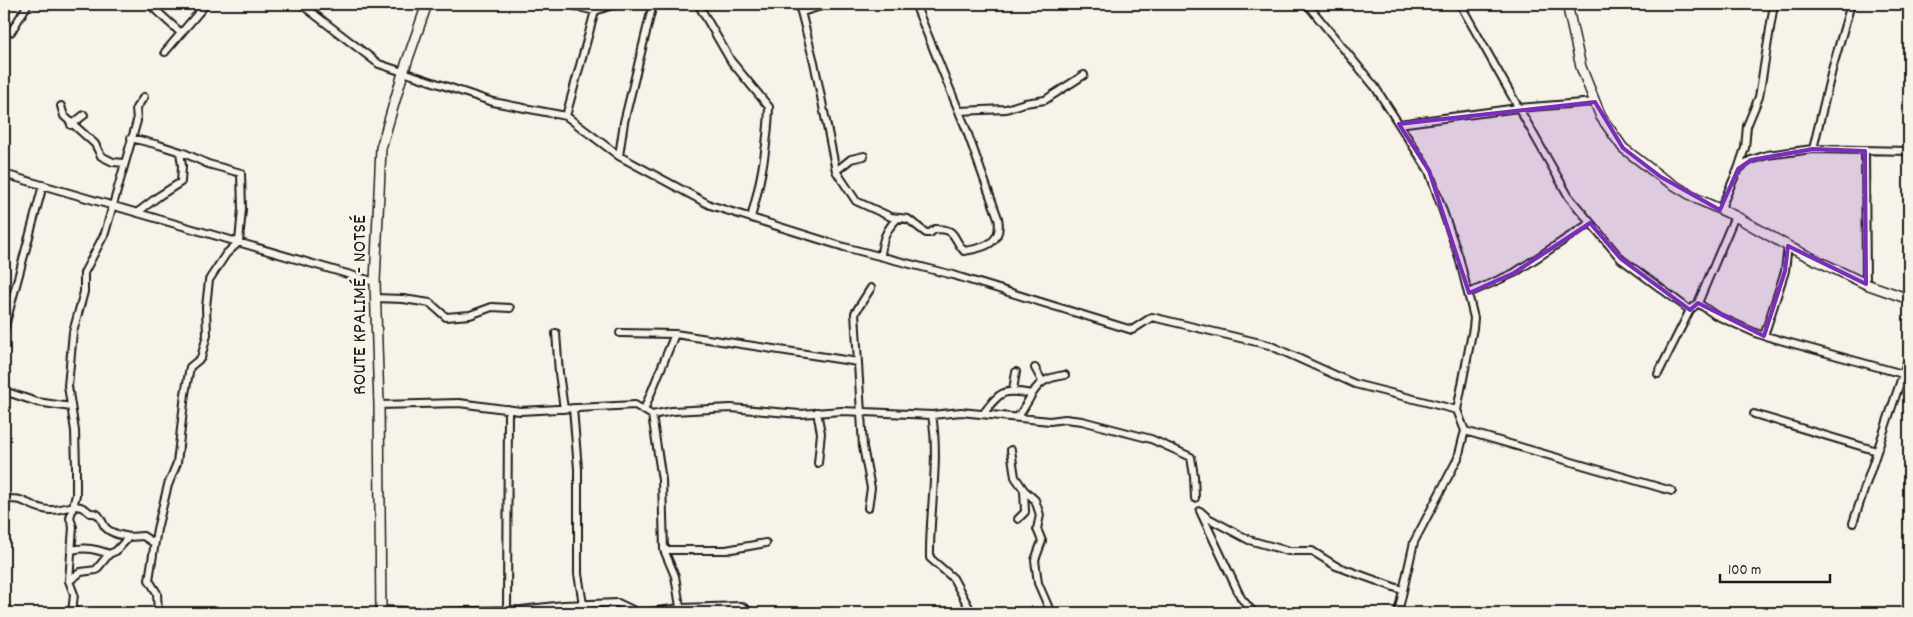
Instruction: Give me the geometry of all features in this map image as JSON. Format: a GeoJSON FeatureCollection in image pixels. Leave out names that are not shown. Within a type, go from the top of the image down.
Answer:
{"type":"FeatureCollection","features":[{"type":"Feature","properties":{"kind":"main road","name":"ROUTE KPALIMÉ - NOTSÉ"},"geometry":{"type":"LineString","coordinates":[[380,611],[379,405],[375,282],[381,148],[403,73],[428,4]]}},
{"type":"Feature","properties":{"kind":"main road"},"geometry":{"type":"LineString","coordinates":[[1567,4],[1581,67],[1601,117],[1623,148],[1660,178],[1697,199],[1735,216],[1866,284],[1909,300]]}},
{"type":"Feature","properties":{"kind":"street"},"geometry":{"type":"LineString","coordinates":[[11,32],[28,4]]}},
{"type":"Feature","properties":{"kind":"street"},"geometry":{"type":"LineString","coordinates":[[149,4],[181,34]]}},
{"type":"Feature","properties":{"kind":"street"},"geometry":{"type":"LineString","coordinates":[[165,52],[206,4]]}},
{"type":"Feature","properties":{"kind":"street"},"geometry":{"type":"LineString","coordinates":[[301,4],[378,64],[493,102],[566,116],[619,156],[710,205],[881,256],[953,275],[1132,330],[1152,318],[1270,345],[1355,384],[1457,410]]}},
{"type":"Feature","properties":{"kind":"street"},"geometry":{"type":"LineString","coordinates":[[566,4],[595,11],[615,4]]}},
{"type":"Feature","properties":{"kind":"street"},"geometry":{"type":"LineString","coordinates":[[619,156],[624,122],[653,4]]}},
{"type":"Feature","properties":{"kind":"street"},"geometry":{"type":"LineString","coordinates":[[698,4],[731,61],[769,107],[768,140],[760,187],[751,218]]}},
{"type":"Feature","properties":{"kind":"street"},"geometry":{"type":"LineString","coordinates":[[799,4],[822,100],[836,171],[856,201],[891,217],[908,219],[926,233],[930,233],[935,229],[950,231],[954,234],[959,246],[964,250],[976,249],[991,243],[999,232],[995,208],[989,197],[959,111],[915,4]]}},
{"type":"Feature","properties":{"kind":"street"},"geometry":{"type":"LineString","coordinates":[[802,12],[828,4]]}},
{"type":"Feature","properties":{"kind":"street"},"geometry":{"type":"LineString","coordinates":[[1307,4],[1375,87],[1429,171],[1459,257],[1474,318],[1457,410],[1465,431],[1458,458],[1414,542],[1398,613]]}},
{"type":"Feature","properties":{"kind":"street"},"geometry":{"type":"LineString","coordinates":[[1460,4],[1568,197],[1621,259],[1690,310]]}},
{"type":"Feature","properties":{"kind":"street"},"geometry":{"type":"LineString","coordinates":[[1720,210],[1738,169],[1745,148],[1748,126],[1759,97],[1774,4]]}},
{"type":"Feature","properties":{"kind":"street"},"geometry":{"type":"LineString","coordinates":[[1813,148],[1833,66],[1851,4]]}},
{"type":"Feature","properties":{"kind":"street"},"geometry":{"type":"LineString","coordinates":[[566,116],[595,11]]}},
{"type":"Feature","properties":{"kind":"street"},"geometry":{"type":"LineString","coordinates":[[959,111],[1006,108],[1044,100],[1084,75]]}},
{"type":"Feature","properties":{"kind":"street"},"geometry":{"type":"LineString","coordinates":[[72,613],[74,594],[69,582],[73,527],[70,518],[76,496],[76,466],[75,431],[68,386],[73,332],[84,292],[84,274],[105,232],[137,121],[136,108],[144,97]]}},
{"type":"Feature","properties":{"kind":"street"},"geometry":{"type":"LineString","coordinates":[[1398,124],[1518,108],[1595,102]]}},
{"type":"Feature","properties":{"kind":"street"},"geometry":{"type":"LineString","coordinates":[[61,106],[64,116],[95,144],[101,156],[113,162],[124,163]]}},
{"type":"Feature","properties":{"kind":"street"},"geometry":{"type":"LineString","coordinates":[[71,124],[84,115]]}},
{"type":"Feature","properties":{"kind":"street"},"geometry":{"type":"LineString","coordinates":[[131,138],[180,152],[208,164],[240,173],[242,209],[240,242],[226,254],[210,280],[206,307],[207,334],[201,358],[190,367],[184,394],[177,463],[168,485],[154,543],[149,580],[157,593],[158,613]]}},
{"type":"Feature","properties":{"kind":"street"},"geometry":{"type":"LineString","coordinates":[[1738,169],[1750,160],[1767,155],[1813,148],[1909,151]]}},
{"type":"Feature","properties":{"kind":"street"},"geometry":{"type":"LineString","coordinates":[[1865,150],[1866,284]]}},
{"type":"Feature","properties":{"kind":"street"},"geometry":{"type":"LineString","coordinates":[[138,212],[180,182],[182,177],[180,152]]}},
{"type":"Feature","properties":{"kind":"street"},"geometry":{"type":"LineString","coordinates":[[836,171],[851,159],[864,156]]}},
{"type":"Feature","properties":{"kind":"street"},"geometry":{"type":"LineString","coordinates":[[4,174],[375,282]]}},
{"type":"Feature","properties":{"kind":"street"},"geometry":{"type":"LineString","coordinates":[[4,330],[6,313],[43,186]]}},
{"type":"Feature","properties":{"kind":"street"},"geometry":{"type":"LineString","coordinates":[[1658,374],[1690,310],[1698,303],[1735,216]]}},
{"type":"Feature","properties":{"kind":"street"},"geometry":{"type":"LineString","coordinates":[[881,256],[882,241],[888,228],[898,218]]}},
{"type":"Feature","properties":{"kind":"street"},"geometry":{"type":"LineString","coordinates":[[1469,293],[1514,273],[1590,223]]}},
{"type":"Feature","properties":{"kind":"street"},"geometry":{"type":"LineString","coordinates":[[1764,336],[1785,271],[1788,245]]}},
{"type":"Feature","properties":{"kind":"street"},"geometry":{"type":"LineString","coordinates":[[868,508],[871,488],[863,446],[855,313],[871,288]]}},
{"type":"Feature","properties":{"kind":"street"},"geometry":{"type":"LineString","coordinates":[[375,298],[403,299],[430,303],[446,317],[470,316],[492,307],[510,308]]}},
{"type":"Feature","properties":{"kind":"street"},"geometry":{"type":"LineString","coordinates":[[1698,303],[1715,315],[1764,336],[1903,374]]}},
{"type":"Feature","properties":{"kind":"street"},"geometry":{"type":"LineString","coordinates":[[556,333],[564,409]]}},
{"type":"Feature","properties":{"kind":"street"},"geometry":{"type":"LineString","coordinates":[[620,334],[675,334],[858,362]]}},
{"type":"Feature","properties":{"kind":"street"},"geometry":{"type":"LineString","coordinates":[[644,410],[675,334]]}},
{"type":"Feature","properties":{"kind":"street"},"geometry":{"type":"LineString","coordinates":[[1853,523],[1909,356]]}},
{"type":"Feature","properties":{"kind":"street"},"geometry":{"type":"LineString","coordinates":[[1035,368],[1042,381]]}},
{"type":"Feature","properties":{"kind":"street"},"geometry":{"type":"LineString","coordinates":[[1013,390],[1016,372]]}},
{"type":"Feature","properties":{"kind":"street"},"geometry":{"type":"LineString","coordinates":[[1016,417],[1042,381],[1048,377],[1065,375]]}},
{"type":"Feature","properties":{"kind":"street"},"geometry":{"type":"LineString","coordinates":[[983,414],[998,395],[1013,390],[1031,394]]}},
{"type":"Feature","properties":{"kind":"street"},"geometry":{"type":"LineString","coordinates":[[4,391],[37,402],[71,407]]}},
{"type":"Feature","properties":{"kind":"street"},"geometry":{"type":"LineString","coordinates":[[379,405],[459,403],[520,411],[635,405],[652,415],[672,411],[731,408],[800,414],[861,412],[932,415],[961,412],[1050,421],[1065,419],[1082,421],[1150,439],[1191,456],[1195,498]]}},
{"type":"Feature","properties":{"kind":"street"},"geometry":{"type":"LineString","coordinates":[[573,408],[578,469],[578,574],[583,604]]}},
{"type":"Feature","properties":{"kind":"street"},"geometry":{"type":"LineString","coordinates":[[507,610],[508,409]]}},
{"type":"Feature","properties":{"kind":"street"},"geometry":{"type":"LineString","coordinates":[[817,412],[821,433],[818,463]]}},
{"type":"Feature","properties":{"kind":"street"},"geometry":{"type":"LineString","coordinates":[[1754,414],[1877,451]]}},
{"type":"Feature","properties":{"kind":"street"},"geometry":{"type":"LineString","coordinates":[[652,415],[662,480],[664,550],[675,576],[681,611]]}},
{"type":"Feature","properties":{"kind":"street"},"geometry":{"type":"LineString","coordinates":[[932,415],[936,436],[930,558],[953,578],[972,613]]}},
{"type":"Feature","properties":{"kind":"street"},"geometry":{"type":"LineString","coordinates":[[1465,431],[1672,491]]}},
{"type":"Feature","properties":{"kind":"street"},"geometry":{"type":"LineString","coordinates":[[1011,450],[1015,477],[1024,490],[1036,500],[1040,516],[1037,529],[1042,541],[1035,560],[1038,583],[1051,613]]}},
{"type":"Feature","properties":{"kind":"street"},"geometry":{"type":"LineString","coordinates":[[1018,519],[1025,512],[1024,490]]}},
{"type":"Feature","properties":{"kind":"street"},"geometry":{"type":"LineString","coordinates":[[4,499],[18,500],[47,510],[60,510],[73,505],[84,507],[90,513],[95,513],[102,517],[106,527],[118,535],[129,537],[143,536],[154,543]]}},
{"type":"Feature","properties":{"kind":"street"},"geometry":{"type":"LineString","coordinates":[[1254,613],[1242,598],[1200,510],[1208,518],[1249,540],[1288,552],[1312,551],[1336,566],[1402,590]]}},
{"type":"Feature","properties":{"kind":"street"},"geometry":{"type":"LineString","coordinates":[[69,582],[81,572],[96,570],[109,554],[116,552],[129,537]]}},
{"type":"Feature","properties":{"kind":"street"},"geometry":{"type":"LineString","coordinates":[[664,550],[726,550],[766,543]]}},
{"type":"Feature","properties":{"kind":"street"},"geometry":{"type":"LineString","coordinates":[[72,550],[83,548],[97,549],[109,554]]}},
{"type":"Feature","properties":{"kind":"street"},"geometry":{"type":"LineString","coordinates":[[380,611],[507,610],[571,604],[618,604],[640,613],[741,606],[752,613],[757,613]]}},
{"type":"Feature","properties":{"kind":"street"},"geometry":{"type":"LineString","coordinates":[[571,604],[571,613]]}},
{"type":"Feature","properties":{"kind":"highlighted area"},"geometry":{"type":"Polygon","coordinates":[[[1595,102],[1623,148],[1661,177],[1720,210],[1738,169],[1751,160],[1813,149],[1865,151],[1866,284],[1788,246],[1785,271],[1764,336],[1698,303],[1690,310],[1621,259],[1590,223],[1514,273],[1469,293],[1429,171],[1399,124],[1595,102]]]}}]}
